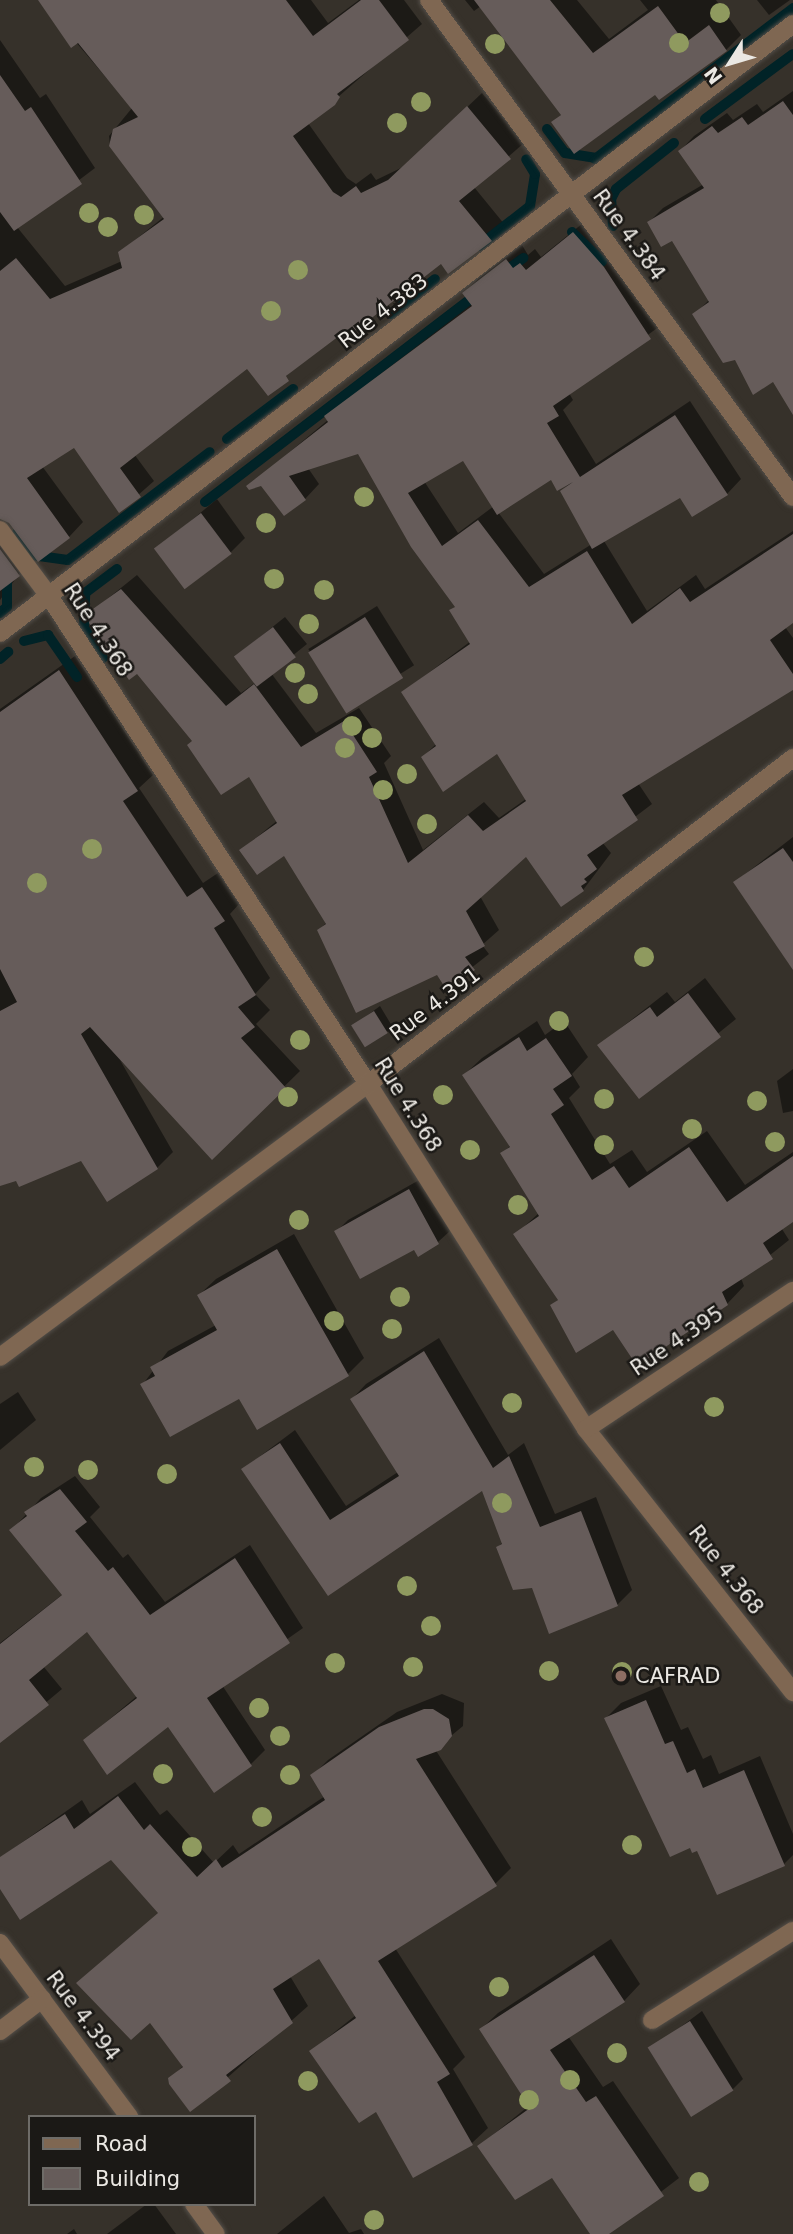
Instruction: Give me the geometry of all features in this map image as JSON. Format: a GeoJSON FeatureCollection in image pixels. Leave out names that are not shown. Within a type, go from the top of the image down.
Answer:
{"type":"FeatureCollection","features":[{"type":"Feature","properties":{"kind":"street","name":"Rue 4.384"},"geometry":{"type":"LineString","coordinates":[[429,0],[793,497]]}},
{"type":"Feature","properties":{"kind":"street","name":"Rue 4.383"},"geometry":{"type":"LineString","coordinates":[[0,633],[793,24]]}},
{"type":"Feature","properties":{"kind":"street","name":"Rue 4.368"},"geometry":{"type":"LineString","coordinates":[[0,530],[50,596],[368,1084],[586,1429],[793,1692]]}},
{"type":"Feature","properties":{"kind":"street","name":"Rue 4.391"},"geometry":{"type":"LineString","coordinates":[[0,1357],[368,1084],[793,758]]}},
{"type":"Feature","properties":{"kind":"street","name":"Rue 4.395"},"geometry":{"type":"LineString","coordinates":[[586,1429],[793,1291]]}},
{"type":"Feature","properties":{"kind":"street"},"geometry":{"type":"LineString","coordinates":[[652,2020],[793,1931]]}},
{"type":"Feature","properties":{"kind":"street","name":"Rue 4.394"},"geometry":{"type":"LineString","coordinates":[[0,1943],[128,2115]]}},
{"type":"Feature","properties":{"kind":"street"},"geometry":{"type":"LineString","coordinates":[[0,2031],[42,1999]]}},
{"type":"Feature","properties":{"kind":"street"},"geometry":{"type":"LineString","coordinates":[[195,2206],[216,2234]]}},
{"type":"Feature","properties":{"kind":"building"},"geometry":{"type":"Polygon","coordinates":[[[38,0],[286,0],[313,36],[361,0],[379,0],[409,40],[337,94],[340,97],[335,105],[293,136],[333,192],[341,197],[356,186],[361,193],[388,180],[467,106],[511,159],[459,201],[492,241],[448,274],[441,264],[342,341],[339,336],[286,376],[289,381],[268,396],[247,369],[120,468],[141,497],[119,513],[74,448],[27,478],[70,538],[38,562],[9,523],[0,519],[0,271],[16,258],[50,299],[122,268],[118,252],[164,219],[109,146],[113,129],[138,117],[78,43],[71,48],[38,0]]]}},
{"type":"Feature","properties":{"kind":"building"},"geometry":{"type":"Polygon","coordinates":[[[474,0],[550,0],[593,53],[658,6],[685,43],[709,25],[727,51],[659,100],[655,95],[574,154],[551,122],[561,115],[474,0]]]}},
{"type":"Feature","properties":{"kind":"building"},"geometry":{"type":"Polygon","coordinates":[[[0,75],[25,111],[31,107],[82,184],[14,231],[0,212],[0,75]]]}},
{"type":"Feature","properties":{"kind":"building"},"geometry":{"type":"Polygon","coordinates":[[[783,101],[793,115],[793,415],[773,382],[753,395],[735,360],[723,363],[692,314],[709,302],[672,241],[661,247],[647,222],[704,188],[678,151],[712,126],[718,133],[742,117],[748,125],[783,101]]]}},
{"type":"Feature","properties":{"kind":"building"},"geometry":{"type":"Polygon","coordinates":[[[573,232],[604,267],[651,339],[553,406],[559,416],[547,423],[580,477],[675,415],[728,495],[692,517],[680,498],[592,549],[560,491],[573,482],[557,491],[551,480],[497,515],[463,461],[408,493],[442,546],[478,520],[529,587],[587,551],[632,624],[680,588],[690,602],[793,534],[793,623],[770,640],[793,674],[793,690],[622,795],[638,820],[587,855],[597,869],[584,879],[587,882],[581,886],[584,891],[561,907],[526,857],[466,911],[485,946],[465,957],[475,970],[446,989],[437,975],[356,1013],[317,930],[326,924],[284,856],[257,875],[239,850],[277,823],[249,777],[221,795],[187,745],[192,741],[137,674],[129,680],[89,623],[90,611],[121,589],[226,706],[254,684],[301,747],[344,721],[377,772],[369,777],[408,863],[468,815],[483,831],[526,801],[497,754],[443,792],[421,757],[436,746],[401,692],[470,644],[449,610],[455,607],[411,547],[358,454],[289,476],[306,500],[284,516],[261,486],[249,490],[246,486],[328,422],[324,416],[472,306],[462,293],[506,259],[513,268],[520,263],[526,270],[573,232]]]}},
{"type":"Feature","properties":{"kind":"building"},"geometry":{"type":"Polygon","coordinates":[[[201,513],[232,554],[185,589],[154,549],[201,513]]]}},
{"type":"Feature","properties":{"kind":"building"},"geometry":{"type":"Polygon","coordinates":[[[0,549],[20,576],[0,591],[0,549]]]}},
{"type":"Feature","properties":{"kind":"building"},"geometry":{"type":"Polygon","coordinates":[[[365,617],[403,678],[346,714],[308,653],[365,617]]]}},
{"type":"Feature","properties":{"kind":"building"},"geometry":{"type":"Polygon","coordinates":[[[273,627],[296,657],[257,687],[234,656],[273,627]]]}},
{"type":"Feature","properties":{"kind":"building"},"geometry":{"type":"Polygon","coordinates":[[[59,670],[138,791],[123,801],[187,897],[202,887],[225,921],[214,928],[256,995],[238,1007],[255,1027],[241,1038],[286,1088],[212,1160],[90,1027],[81,1034],[158,1169],[107,1202],[81,1161],[19,1187],[16,1181],[0,1186],[0,1011],[17,1002],[0,969],[0,712],[59,670]]]}},
{"type":"Feature","properties":{"kind":"building"},"geometry":{"type":"Polygon","coordinates":[[[783,848],[793,862],[793,970],[733,882],[783,848]]]}},
{"type":"Feature","properties":{"kind":"building"},"geometry":{"type":"Polygon","coordinates":[[[688,993],[721,1037],[639,1099],[597,1045],[650,1007],[657,1017],[688,993]]]}},
{"type":"Feature","properties":{"kind":"building"},"geometry":{"type":"Polygon","coordinates":[[[374,1011],[388,1033],[365,1047],[351,1025],[374,1011]]]}},
{"type":"Feature","properties":{"kind":"building"},"geometry":{"type":"Polygon","coordinates":[[[519,1037],[527,1051],[546,1038],[572,1076],[553,1089],[564,1105],[551,1114],[592,1180],[614,1166],[629,1188],[689,1147],[727,1202],[793,1156],[793,1222],[763,1243],[773,1259],[722,1292],[728,1305],[637,1366],[613,1330],[576,1353],[550,1305],[558,1300],[513,1234],[539,1216],[500,1153],[510,1147],[462,1075],[519,1037]]]}},
{"type":"Feature","properties":{"kind":"building"},"geometry":{"type":"Polygon","coordinates":[[[409,1189],[439,1244],[418,1257],[414,1250],[360,1279],[334,1231],[409,1189]]]}},
{"type":"Feature","properties":{"kind":"building"},"geometry":{"type":"Polygon","coordinates":[[[277,1249],[349,1376],[257,1430],[239,1399],[170,1437],[140,1384],[155,1376],[150,1367],[217,1330],[197,1295],[277,1249]]]}},
{"type":"Feature","properties":{"kind":"building"},"geometry":{"type":"Polygon","coordinates":[[[424,1351],[493,1468],[509,1456],[540,1527],[581,1511],[618,1606],[549,1634],[532,1588],[513,1590],[496,1547],[502,1544],[482,1491],[328,1596],[241,1469],[280,1443],[330,1520],[399,1476],[350,1399],[424,1351]]]}},
{"type":"Feature","properties":{"kind":"building"},"geometry":{"type":"Polygon","coordinates":[[[60,1489],[87,1522],[75,1531],[108,1571],[113,1567],[150,1615],[235,1558],[290,1643],[207,1698],[252,1766],[214,1793],[168,1727],[107,1775],[83,1740],[137,1698],[87,1632],[29,1680],[49,1705],[0,1743],[0,1644],[62,1595],[9,1530],[27,1516],[24,1512],[60,1489]]]}},
{"type":"Feature","properties":{"kind":"building"},"geometry":{"type":"Polygon","coordinates":[[[646,1700],[665,1744],[673,1741],[687,1773],[695,1769],[703,1788],[744,1770],[785,1866],[717,1895],[697,1851],[692,1853],[690,1848],[670,1857],[604,1718],[646,1700]]]}},
{"type":"Feature","properties":{"kind":"building"},"geometry":{"type":"Polygon","coordinates":[[[424,1709],[433,1709],[449,1719],[452,1736],[441,1750],[416,1759],[497,1886],[378,1961],[450,2074],[437,2082],[473,2145],[413,2178],[376,2112],[359,2123],[309,2051],[356,2018],[319,1959],[273,1989],[293,2023],[226,2075],[231,2081],[190,2112],[169,2084],[168,2078],[183,2067],[150,2023],[131,2040],[76,1983],[158,1913],[111,1860],[20,1920],[0,1889],[0,1857],[65,1814],[74,1829],[118,1796],[144,1830],[150,1824],[197,1877],[216,1859],[222,1868],[325,1800],[310,1775],[379,1727],[424,1709]]]}},
{"type":"Feature","properties":{"kind":"building"},"geometry":{"type":"Polygon","coordinates":[[[594,1955],[625,2002],[550,2050],[586,2102],[596,2096],[664,2196],[609,2234],[590,2234],[552,2178],[515,2200],[477,2146],[530,2108],[479,2029],[594,1955]]]}},
{"type":"Feature","properties":{"kind":"building"},"geometry":{"type":"Polygon","coordinates":[[[690,2021],[733,2091],[691,2117],[648,2047],[690,2021]]]}},
{"type":"Feature","properties":{"kind":"waterway"},"geometry":{"type":"LineString","coordinates":[[595,159],[793,8]]}},
{"type":"Feature","properties":{"kind":"waterway"},"geometry":{"type":"LineString","coordinates":[[705,119],[793,54]]}},
{"type":"Feature","properties":{"kind":"waterway"},"geometry":{"type":"LineString","coordinates":[[547,129],[565,153],[595,158]]}},
{"type":"Feature","properties":{"kind":"waterway"},"geometry":{"type":"LineString","coordinates":[[613,226],[611,199],[616,189],[674,143]]}},
{"type":"Feature","properties":{"kind":"waterway"},"geometry":{"type":"LineString","coordinates":[[479,246],[530,206],[535,174],[526,159]]}},
{"type":"Feature","properties":{"kind":"waterway"},"geometry":{"type":"LineString","coordinates":[[572,232],[602,261]]}},
{"type":"Feature","properties":{"kind":"waterway"},"geometry":{"type":"LineString","coordinates":[[500,275],[523,258]]}},
{"type":"Feature","properties":{"kind":"waterway"},"geometry":{"type":"LineString","coordinates":[[391,314],[435,279]]}},
{"type":"Feature","properties":{"kind":"waterway"},"geometry":{"type":"LineString","coordinates":[[205,502],[467,302]]}},
{"type":"Feature","properties":{"kind":"waterway"},"geometry":{"type":"LineString","coordinates":[[227,439],[293,389]]}},
{"type":"Feature","properties":{"kind":"waterway"},"geometry":{"type":"LineString","coordinates":[[68,560],[210,452]]}},
{"type":"Feature","properties":{"kind":"waterway"},"geometry":{"type":"LineString","coordinates":[[17,533],[32,555],[68,560]]}},
{"type":"Feature","properties":{"kind":"waterway"},"geometry":{"type":"LineString","coordinates":[[103,658],[84,628],[85,593],[117,569]]}},
{"type":"Feature","properties":{"kind":"waterway"},"geometry":{"type":"LineString","coordinates":[[0,613],[7,607],[7,575]]}},
{"type":"Feature","properties":{"kind":"waterway"},"geometry":{"type":"LineString","coordinates":[[24,641],[48,635],[77,677]]}},
{"type":"Feature","properties":{"kind":"waterway"},"geometry":{"type":"LineString","coordinates":[[0,659],[8,652]]}},
{"type":"Feature","properties":{"kind":"place","name":"CAFRAD"},"geometry":{"type":"Point","coordinates":[621,1676]}}]}
